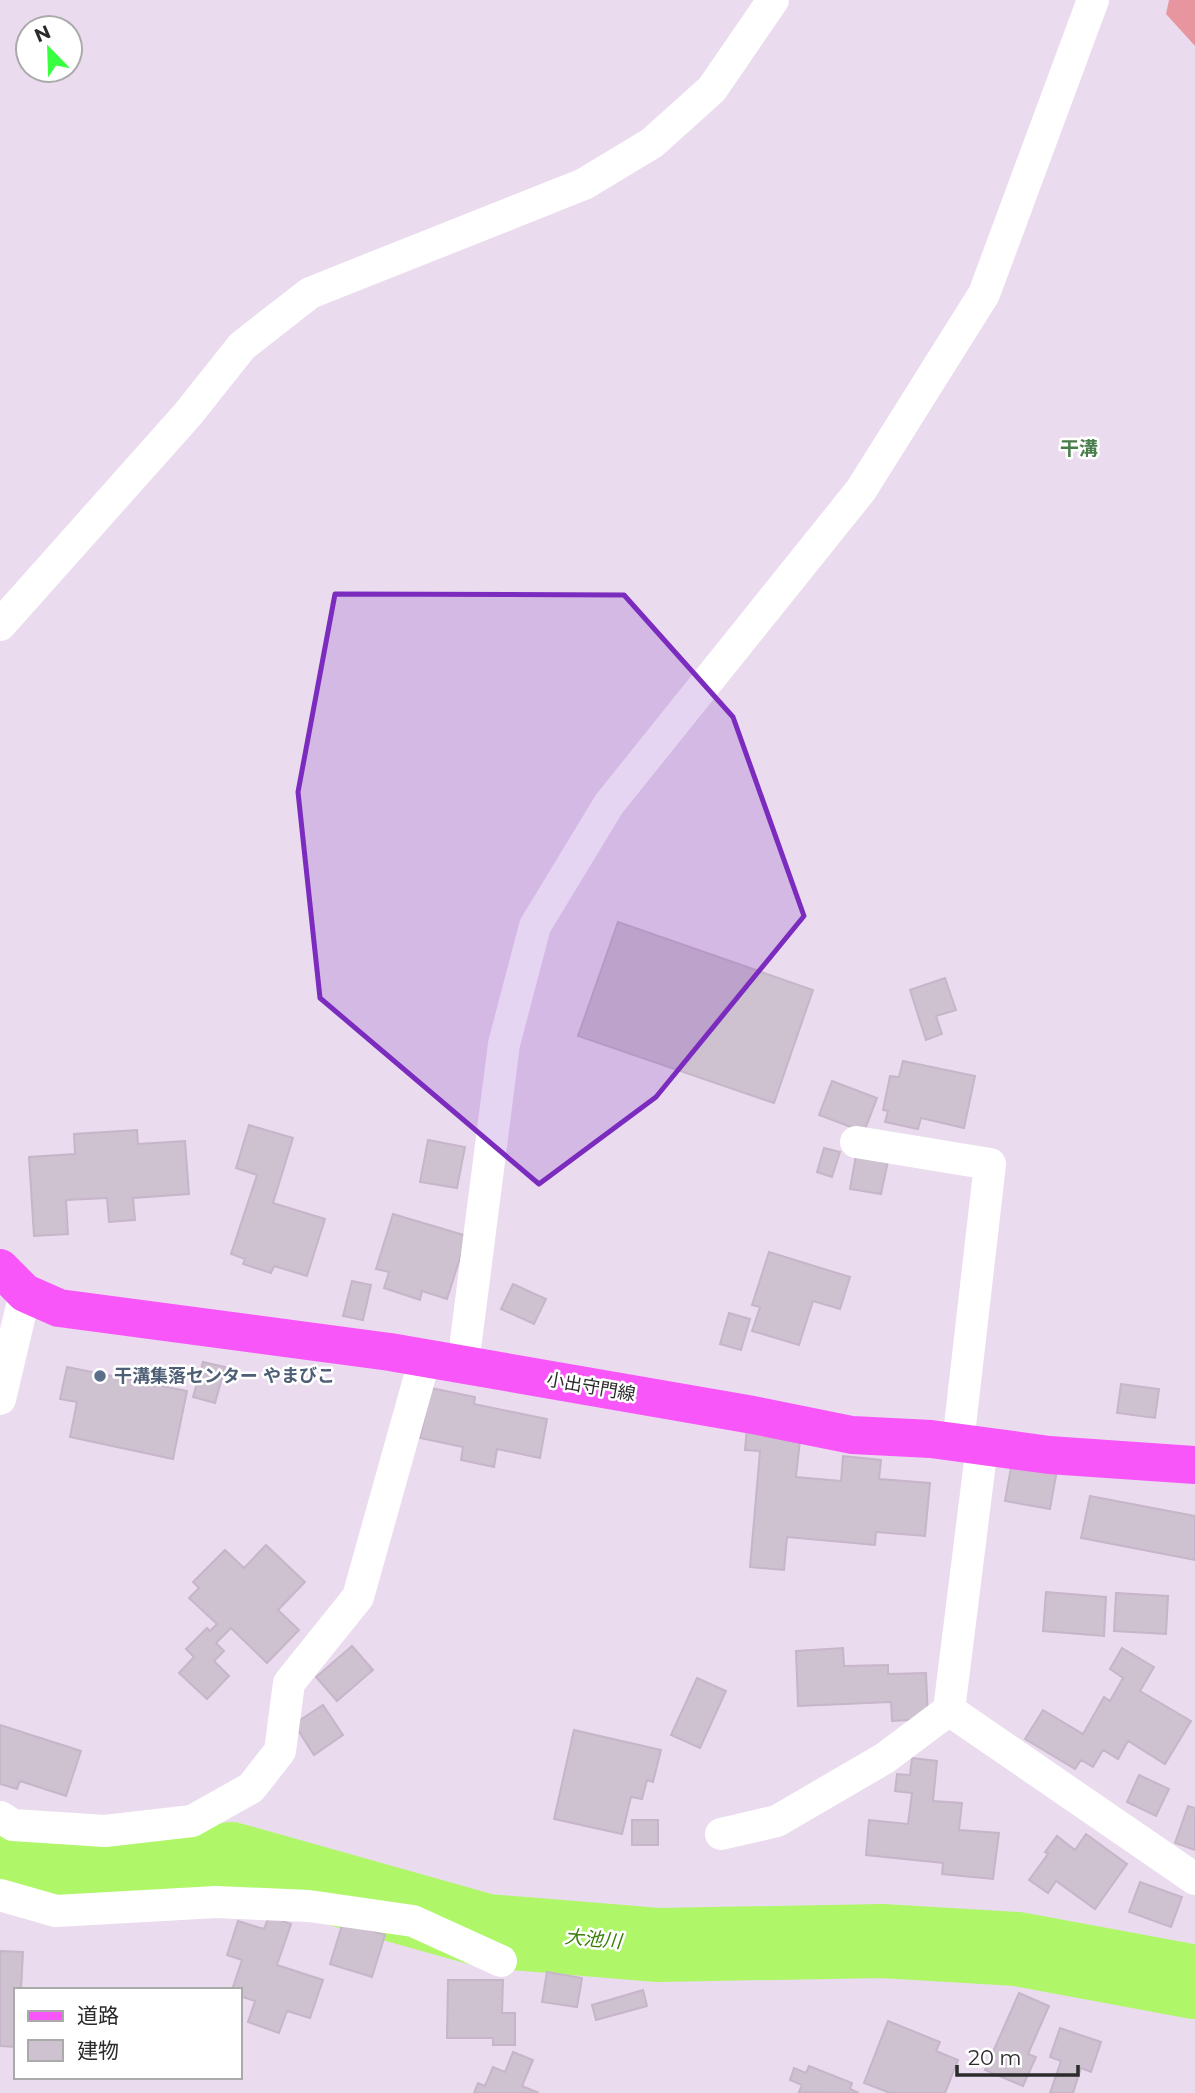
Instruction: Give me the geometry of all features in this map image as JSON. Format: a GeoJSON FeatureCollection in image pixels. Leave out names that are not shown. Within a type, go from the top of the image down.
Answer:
{"type":"FeatureCollection","features":[{"type":"Feature","properties":{"kind":"main road","name":"小出守門線"},"geometry":{"type":"LineString","coordinates":[[13,1280],[59,1308],[463,1364],[852,1435],[931,1439],[1049,1455],[1195,1465]]}},
{"type":"Feature","properties":{"kind":"street"},"geometry":{"type":"LineString","coordinates":[[0,625],[188,414],[242,346],[310,293],[584,184],[652,143],[712,89],[773,0]]}},
{"type":"Feature","properties":{"kind":"street"},"geometry":{"type":"LineString","coordinates":[[463,1364],[504,1044],[535,926],[609,804],[861,490],[984,294],[1093,0]]}},
{"type":"Feature","properties":{"kind":"street"},"geometry":{"type":"LineString","coordinates":[[721,1834],[777,1821],[885,1758],[948,1710],[990,1164],[856,1142]]}},
{"type":"Feature","properties":{"kind":"street"},"geometry":{"type":"LineString","coordinates":[[0,1399],[13,1280]]}},
{"type":"Feature","properties":{"kind":"street"},"geometry":{"type":"LineString","coordinates":[[0,1817],[13,1825],[105,1831],[192,1821],[251,1788],[280,1751],[289,1683],[358,1597],[425,1358]]}},
{"type":"Feature","properties":{"kind":"street"},"geometry":{"type":"LineString","coordinates":[[948,1710],[1195,1880]]}},
{"type":"Feature","properties":{"kind":"street"},"geometry":{"type":"LineString","coordinates":[[0,1895],[56,1911],[216,1902],[309,1906],[413,1922],[501,1961]]}},
{"type":"Feature","properties":{"kind":"highlighted area"},"geometry":{"type":"Polygon","coordinates":[[[335,594],[624,595],[733,717],[804,916],[656,1097],[539,1184],[320,998],[298,792],[335,594]]]}},
{"type":"Feature","properties":{"kind":"shaded area"},"geometry":{"type":"Polygon","coordinates":[[[1169,0],[1195,0],[1195,46],[1166,14],[1169,0]]]}},
{"type":"Feature","properties":{"kind":"building"},"geometry":{"type":"Polygon","coordinates":[[[618,922],[813,990],[774,1103],[578,1036],[618,922]]]}},
{"type":"Feature","properties":{"kind":"building"},"geometry":{"type":"Polygon","coordinates":[[[945,978],[956,1010],[936,1016],[942,1034],[926,1040],[910,990],[945,978]]]}},
{"type":"Feature","properties":{"kind":"building"},"geometry":{"type":"Polygon","coordinates":[[[903,1061],[975,1076],[964,1128],[921,1118],[918,1129],[885,1122],[888,1111],[883,1110],[890,1076],[899,1077],[903,1061]]]}},
{"type":"Feature","properties":{"kind":"building"},"geometry":{"type":"Polygon","coordinates":[[[832,1081],[877,1098],[864,1132],[819,1115],[832,1081]]]}},
{"type":"Feature","properties":{"kind":"building"},"geometry":{"type":"Polygon","coordinates":[[[249,1125],[293,1138],[273,1203],[325,1219],[307,1276],[274,1266],[271,1273],[243,1264],[245,1259],[231,1254],[257,1175],[236,1168],[249,1125]]]}},
{"type":"Feature","properties":{"kind":"building"},"geometry":{"type":"Polygon","coordinates":[[[137,1130],[138,1144],[185,1141],[189,1194],[133,1198],[135,1220],[109,1222],[107,1198],[66,1200],[68,1234],[34,1236],[29,1157],[75,1154],[74,1134],[137,1130]]]}},
{"type":"Feature","properties":{"kind":"building"},"geometry":{"type":"Polygon","coordinates":[[[428,1140],[465,1147],[457,1188],[420,1182],[428,1140]]]}},
{"type":"Feature","properties":{"kind":"building"},"geometry":{"type":"Polygon","coordinates":[[[824,1148],[840,1152],[832,1177],[817,1172],[824,1148]]]}},
{"type":"Feature","properties":{"kind":"building"},"geometry":{"type":"Polygon","coordinates":[[[856,1155],[888,1161],[881,1194],[850,1189],[856,1155]]]}},
{"type":"Feature","properties":{"kind":"building"},"geometry":{"type":"Polygon","coordinates":[[[393,1214],[467,1236],[447,1299],[422,1291],[420,1300],[384,1288],[389,1272],[376,1269],[393,1214]]]}},
{"type":"Feature","properties":{"kind":"building"},"geometry":{"type":"Polygon","coordinates":[[[769,1252],[850,1277],[840,1309],[813,1301],[799,1345],[752,1331],[760,1307],[752,1305],[769,1252]]]}},
{"type":"Feature","properties":{"kind":"building"},"geometry":{"type":"Polygon","coordinates":[[[352,1281],[371,1285],[363,1320],[343,1316],[352,1281]]]}},
{"type":"Feature","properties":{"kind":"building"},"geometry":{"type":"Polygon","coordinates":[[[513,1284],[546,1299],[534,1324],[501,1309],[513,1284]]]}},
{"type":"Feature","properties":{"kind":"building"},"geometry":{"type":"Polygon","coordinates":[[[729,1313],[750,1319],[741,1350],[720,1344],[729,1313]]]}},
{"type":"Feature","properties":{"kind":"building"},"geometry":{"type":"Polygon","coordinates":[[[203,1362],[225,1367],[215,1403],[193,1397],[203,1362]]]}},
{"type":"Feature","properties":{"kind":"building"},"geometry":{"type":"Polygon","coordinates":[[[67,1367],[187,1391],[173,1459],[70,1437],[77,1402],[60,1399],[67,1367]]]}},
{"type":"Feature","properties":{"kind":"building"},"geometry":{"type":"Polygon","coordinates":[[[1121,1384],[1159,1389],[1155,1418],[1117,1413],[1121,1384]]]}},
{"type":"Feature","properties":{"kind":"building"},"geometry":{"type":"Polygon","coordinates":[[[431,1388],[475,1397],[474,1404],[547,1419],[540,1458],[497,1449],[494,1467],[461,1460],[463,1447],[420,1438],[431,1388]]]}},
{"type":"Feature","properties":{"kind":"building"},"geometry":{"type":"Polygon","coordinates":[[[747,1426],[801,1431],[796,1477],[841,1481],[843,1456],[881,1460],[879,1479],[930,1483],[925,1536],[876,1532],[875,1545],[787,1537],[784,1570],[750,1567],[760,1451],[745,1450],[747,1426]]]}},
{"type":"Feature","properties":{"kind":"building"},"geometry":{"type":"Polygon","coordinates":[[[1012,1462],[1057,1470],[1050,1509],[1005,1501],[1012,1462]]]}},
{"type":"Feature","properties":{"kind":"building"},"geometry":{"type":"Polygon","coordinates":[[[1090,1496],[1195,1516],[1195,1560],[1081,1538],[1090,1496]]]}},
{"type":"Feature","properties":{"kind":"building"},"geometry":{"type":"Polygon","coordinates":[[[266,1545],[305,1582],[278,1610],[299,1630],[267,1663],[231,1628],[216,1643],[224,1651],[214,1661],[229,1676],[207,1699],[179,1673],[194,1657],[186,1649],[207,1628],[210,1631],[217,1624],[189,1598],[199,1588],[193,1582],[225,1550],[244,1568],[266,1545]]]}},
{"type":"Feature","properties":{"kind":"building"},"geometry":{"type":"Polygon","coordinates":[[[1046,1592],[1106,1597],[1104,1636],[1043,1631],[1046,1592]]]}},
{"type":"Feature","properties":{"kind":"building"},"geometry":{"type":"Polygon","coordinates":[[[1116,1593],[1168,1596],[1166,1634],[1114,1631],[1116,1593]]]}},
{"type":"Feature","properties":{"kind":"building"},"geometry":{"type":"Polygon","coordinates":[[[352,1646],[373,1670],[337,1701],[316,1677],[352,1646]]]}},
{"type":"Feature","properties":{"kind":"building"},"geometry":{"type":"Polygon","coordinates":[[[843,1648],[844,1666],[888,1665],[888,1674],[926,1673],[928,1719],[892,1721],[891,1702],[798,1706],[796,1651],[843,1648]]]}},
{"type":"Feature","properties":{"kind":"building"},"geometry":{"type":"Polygon","coordinates":[[[1122,1648],[1154,1667],[1140,1691],[1191,1721],[1165,1764],[1128,1741],[1118,1759],[1103,1750],[1093,1767],[1081,1760],[1075,1769],[1025,1739],[1043,1710],[1083,1734],[1104,1697],[1110,1701],[1123,1678],[1110,1669],[1122,1648]]]}},
{"type":"Feature","properties":{"kind":"building"},"geometry":{"type":"Polygon","coordinates":[[[697,1678],[726,1691],[700,1748],[671,1735],[697,1678]]]}},
{"type":"Feature","properties":{"kind":"building"},"geometry":{"type":"Polygon","coordinates":[[[323,1705],[343,1735],[314,1755],[294,1724],[323,1705]]]}},
{"type":"Feature","properties":{"kind":"building"},"geometry":{"type":"Polygon","coordinates":[[[0,1725],[81,1751],[66,1796],[20,1781],[17,1789],[0,1784],[0,1725]]]}},
{"type":"Feature","properties":{"kind":"building"},"geometry":{"type":"Polygon","coordinates":[[[574,1730],[661,1750],[653,1782],[647,1780],[642,1799],[631,1797],[622,1834],[554,1819],[574,1730]]]}},
{"type":"Feature","properties":{"kind":"building"},"geometry":{"type":"Polygon","coordinates":[[[912,1758],[937,1761],[933,1801],[962,1803],[959,1830],[999,1833],[993,1879],[942,1874],[943,1863],[866,1855],[869,1820],[908,1824],[912,1793],[895,1791],[897,1774],[910,1775],[912,1758]]]}},
{"type":"Feature","properties":{"kind":"building"},"geometry":{"type":"Polygon","coordinates":[[[1139,1775],[1169,1789],[1156,1816],[1127,1802],[1139,1775]]]}},
{"type":"Feature","properties":{"kind":"building"},"geometry":{"type":"Polygon","coordinates":[[[1188,1806],[1195,1808],[1195,1850],[1175,1843],[1188,1806]]]}},
{"type":"Feature","properties":{"kind":"building"},"geometry":{"type":"Polygon","coordinates":[[[632,1820],[658,1820],[658,1845],[632,1845],[632,1820]]]}},
{"type":"Feature","properties":{"kind":"building"},"geometry":{"type":"Polygon","coordinates":[[[1086,1834],[1127,1864],[1095,1909],[1056,1881],[1048,1893],[1029,1880],[1057,1836],[1075,1850],[1086,1834]]]}},
{"type":"Feature","properties":{"kind":"building"},"geometry":{"type":"Polygon","coordinates":[[[1140,1882],[1182,1897],[1171,1927],[1129,1912],[1140,1882]]]}},
{"type":"Feature","properties":{"kind":"building"},"geometry":{"type":"Polygon","coordinates":[[[269,1916],[291,1924],[277,1965],[323,1980],[310,2018],[287,2011],[279,2033],[248,2022],[255,2001],[242,1997],[242,1988],[233,1988],[242,1960],[227,1955],[238,1921],[264,1929],[269,1916]]]}},
{"type":"Feature","properties":{"kind":"building"},"geometry":{"type":"Polygon","coordinates":[[[343,1922],[385,1935],[372,1977],[330,1964],[343,1922]]]}},
{"type":"Feature","properties":{"kind":"building"},"geometry":{"type":"Polygon","coordinates":[[[0,1951],[23,1952],[21,1988],[14,1988],[14,2047],[0,2046],[0,1951]]]}},
{"type":"Feature","properties":{"kind":"building"},"geometry":{"type":"Polygon","coordinates":[[[547,1972],[582,1978],[577,2007],[542,2002],[547,1972]]]}},
{"type":"Feature","properties":{"kind":"building"},"geometry":{"type":"Polygon","coordinates":[[[448,1980],[503,1980],[502,2013],[515,2013],[515,2045],[493,2045],[493,2038],[447,2038],[448,1980]]]}},
{"type":"Feature","properties":{"kind":"building"},"geometry":{"type":"Polygon","coordinates":[[[643,1990],[647,2006],[596,2020],[592,2005],[643,1990]]]}},
{"type":"Feature","properties":{"kind":"building"},"geometry":{"type":"Polygon","coordinates":[[[1019,1993],[1049,2006],[1028,2054],[1036,2057],[1023,2086],[985,2070],[1019,1993]]]}},
{"type":"Feature","properties":{"kind":"building"},"geometry":{"type":"Polygon","coordinates":[[[888,2021],[940,2042],[936,2051],[958,2060],[945,2093],[890,2093],[864,2083],[888,2021]]]}},
{"type":"Feature","properties":{"kind":"building"},"geometry":{"type":"Polygon","coordinates":[[[1060,2028],[1101,2042],[1091,2072],[1081,2068],[1073,2093],[1050,2093],[1061,2061],[1050,2057],[1060,2028]]]}},
{"type":"Feature","properties":{"kind":"building"},"geometry":{"type":"Polygon","coordinates":[[[513,2052],[533,2060],[522,2086],[539,2093],[474,2093],[478,2083],[485,2086],[493,2067],[505,2072],[513,2052]]]}},
{"type":"Feature","properties":{"kind":"building"},"geometry":{"type":"Polygon","coordinates":[[[809,2066],[852,2083],[850,2089],[859,2093],[799,2092],[802,2085],[790,2080],[794,2068],[806,2073],[809,2066]]]}},
{"type":"Feature","properties":{"kind":"waterway","name":"大池川"},"geometry":{"type":"LineString","coordinates":[[0,1866],[135,1876],[231,1859],[487,1931],[658,1945],[882,1941],[1017,1949],[1195,1982]]}},
{"type":"Feature","properties":{"kind":"place","name":"干溝集落センター やまびこ"},"geometry":{"type":"Point","coordinates":[100,1376]}},
{"type":"Feature","properties":{"kind":"district","name":"干溝"},"geometry":{"type":"Point","coordinates":[1079,448]}}]}
